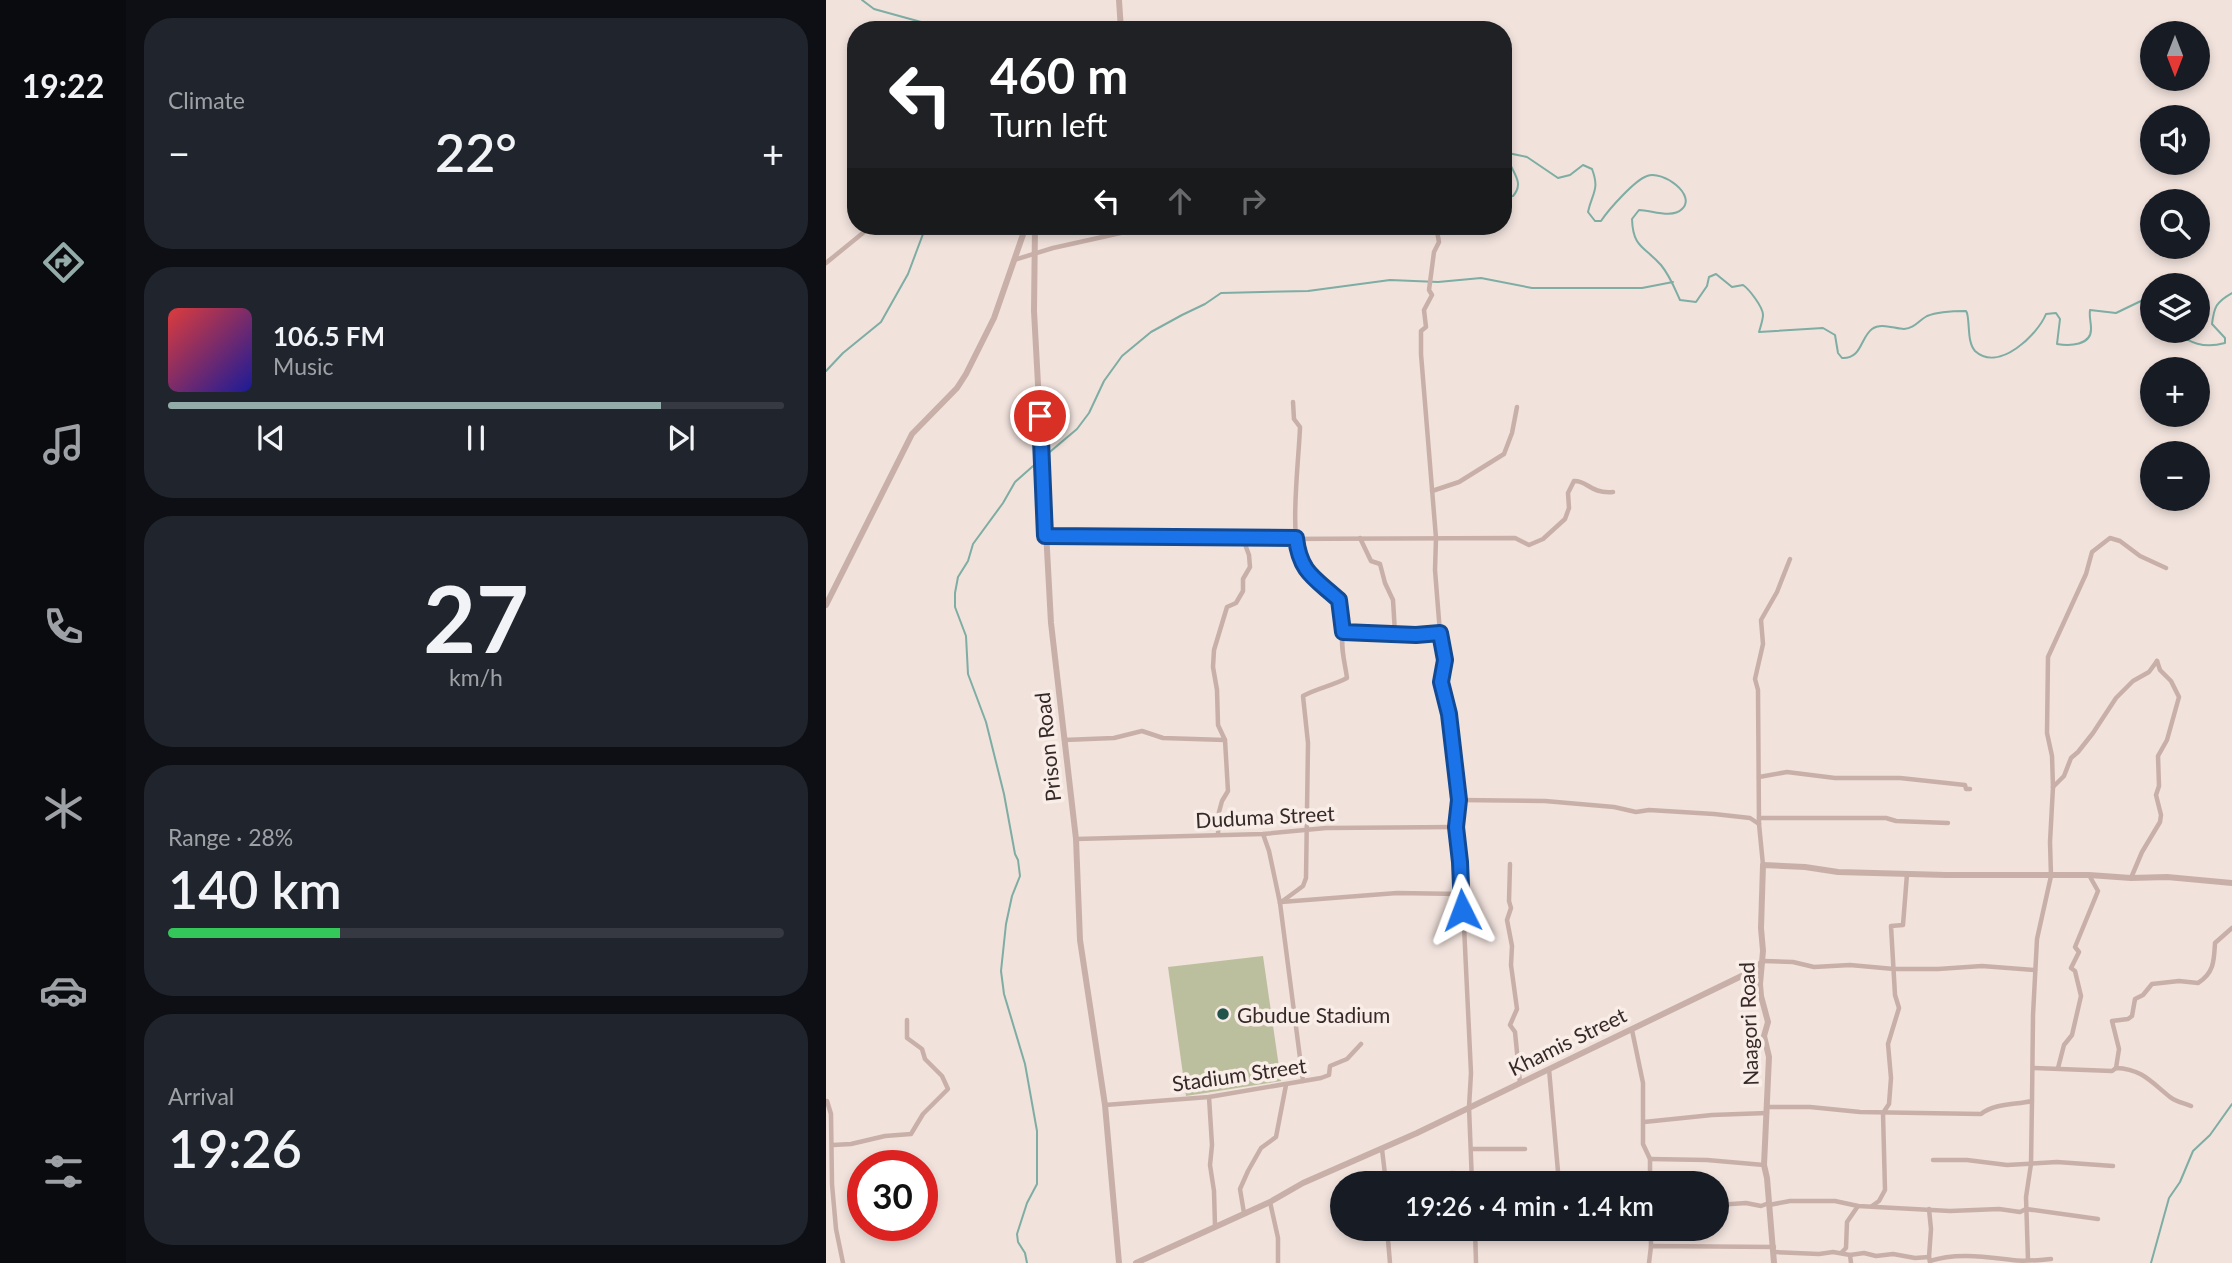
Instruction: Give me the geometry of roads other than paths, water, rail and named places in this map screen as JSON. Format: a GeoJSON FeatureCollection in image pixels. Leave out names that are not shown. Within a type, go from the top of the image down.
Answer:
{"type":"FeatureCollection","features":[{"type":"Feature","properties":{"kind":"street"},"geometry":{"type":"LineString","coordinates":[[1119,0],[1120,21]]}},
{"type":"Feature","properties":{"kind":"street"},"geometry":{"type":"LineString","coordinates":[[826,262],[860,235]]}},
{"type":"Feature","properties":{"kind":"street"},"geometry":{"type":"LineString","coordinates":[[826,606],[912,434],[957,388],[966,374],[994,318],[1023,235]]}},
{"type":"Feature","properties":{"kind":"street","name":"Prison Road"},"geometry":{"type":"LineString","coordinates":[[1035,235],[1034,311],[1051,623],[1076,839],[1080,940],[1105,1105],[1119,1263]]}},
{"type":"Feature","properties":{"kind":"street"},"geometry":{"type":"LineString","coordinates":[[1013,261],[1114,235]]}},
{"type":"Feature","properties":{"kind":"street"},"geometry":{"type":"LineString","coordinates":[[1438,235],[1439,243],[1434,252],[1429,290],[1432,295],[1424,310],[1426,327],[1421,331],[1423,391],[1436,538],[1440,633],[1445,660],[1441,682],[1446,695],[1452,733],[1459,800],[1456,827],[1471,1073],[1471,1171]]}},
{"type":"Feature","properties":{"kind":"street"},"geometry":{"type":"LineString","coordinates":[[1280,903],[1303,886],[1307,877],[1307,732],[1303,696],[1347,678],[1341,643],[1343,632],[1339,600],[1305,570],[1298,557],[1296,538],[1300,428],[1294,419],[1293,402]]}},
{"type":"Feature","properties":{"kind":"street"},"geometry":{"type":"LineString","coordinates":[[1432,491],[1459,482],[1504,454],[1512,433],[1517,407]]}},
{"type":"Feature","properties":{"kind":"street"},"geometry":{"type":"LineString","coordinates":[[1045,536],[1243,539],[1515,538],[1529,545],[1544,539],[1565,519],[1569,508],[1568,494],[1574,481],[1580,480],[1601,493],[1613,492]]}},
{"type":"Feature","properties":{"kind":"street"},"geometry":{"type":"LineString","coordinates":[[1360,538],[1371,561],[1380,564],[1383,570],[1385,583],[1393,600],[1395,633]]}},
{"type":"Feature","properties":{"kind":"street"},"geometry":{"type":"LineString","coordinates":[[2028,1260],[2026,1209],[2031,1164],[2035,970],[2037,939],[2052,876],[2050,842],[2053,787],[2052,756],[2047,733],[2048,657],[2086,574],[2092,552],[2110,538],[2166,568]]}},
{"type":"Feature","properties":{"kind":"street"},"geometry":{"type":"LineString","coordinates":[[1218,834],[1219,812],[1228,791],[1225,740],[1218,725],[1215,699],[1217,690],[1213,667],[1214,650],[1227,607],[1237,603],[1243,591],[1243,579],[1250,567],[1243,539]]}},
{"type":"Feature","properties":{"kind":"street","name":"Naagori Road"},"geometry":{"type":"LineString","coordinates":[[1774,1263],[1764,1165],[1769,1057],[1764,1036],[1768,1022],[1761,996],[1763,864],[1759,818],[1758,690],[1755,678],[1763,644],[1761,620],[1777,592],[1790,559]]}},
{"type":"Feature","properties":{"kind":"street"},"geometry":{"type":"LineString","coordinates":[[1343,632],[1416,635],[1440,633]]}},
{"type":"Feature","properties":{"kind":"street"},"geometry":{"type":"LineString","coordinates":[[2053,787],[2064,776],[2071,758],[2094,733],[2116,698],[2133,681],[2149,672],[2157,661],[2160,670],[2171,681],[2179,697],[2167,740],[2158,756],[2157,795],[2160,822],[2142,852],[2131,878]]}},
{"type":"Feature","properties":{"kind":"street"},"geometry":{"type":"LineString","coordinates":[[1063,740],[1114,738],[1142,731],[1163,738],[1225,740]]}},
{"type":"Feature","properties":{"kind":"street"},"geometry":{"type":"LineString","coordinates":[[1759,777],[1787,772],[1835,778],[1900,778],[1965,785],[1966,789],[1970,789]]}},
{"type":"Feature","properties":{"kind":"street"},"geometry":{"type":"LineString","coordinates":[[1459,800],[1545,801],[1614,807],[1636,812],[1649,810],[1750,818],[1886,818],[1896,821],[1948,822]]}},
{"type":"Feature","properties":{"kind":"street"},"geometry":{"type":"LineString","coordinates":[[1750,818],[1759,818]]}},
{"type":"Feature","properties":{"kind":"street","name":"Duduma Street"},"geometry":{"type":"LineString","coordinates":[[1076,839],[1263,834],[1306,829],[1456,827]]}},
{"type":"Feature","properties":{"kind":"street"},"geometry":{"type":"LineString","coordinates":[[1263,834],[1280,903],[1303,1081]]}},
{"type":"Feature","properties":{"kind":"street"},"geometry":{"type":"LineString","coordinates":[[1510,864],[1511,908],[1507,920],[1517,1009],[1510,1025],[1515,1032],[1520,1083]]}},
{"type":"Feature","properties":{"kind":"street"},"geometry":{"type":"LineString","coordinates":[[1763,864],[1838,872],[2167,877],[2232,883]]}},
{"type":"Feature","properties":{"kind":"street"},"geometry":{"type":"LineString","coordinates":[[1872,1206],[1879,1201],[1885,1190],[1883,1113],[1889,1104],[1891,1078],[1888,1044],[1899,1015],[1895,995],[1891,926],[1903,926],[1907,874]]}},
{"type":"Feature","properties":{"kind":"street"},"geometry":{"type":"LineString","coordinates":[[2058,1068],[2064,1045],[2072,1035],[2081,996],[2075,971],[2071,968],[2079,952],[2075,947],[2098,891],[2089,875]]}},
{"type":"Feature","properties":{"kind":"street"},"geometry":{"type":"LineString","coordinates":[[1280,903],[1397,893],[1460,894]]}},
{"type":"Feature","properties":{"kind":"street"},"geometry":{"type":"LineString","coordinates":[[2116,1068],[2119,1049],[2112,1021],[2132,1016],[2135,999],[2143,995],[2152,984],[2179,981],[2198,984],[2209,976],[2214,963],[2215,943],[2232,928]]}},
{"type":"Feature","properties":{"kind":"street"},"geometry":{"type":"LineString","coordinates":[[1763,961],[1793,962],[1814,967],[1839,964],[1894,969],[1938,970],[1982,966],[2035,970]]}},
{"type":"Feature","properties":{"kind":"street","name":"Khamis Street"},"geometry":{"type":"LineString","coordinates":[[1136,1263],[1270,1202],[1290,1189],[1417,1133],[1754,970],[1763,961]]}},
{"type":"Feature","properties":{"kind":"street"},"geometry":{"type":"LineString","coordinates":[[833,1145],[911,1133],[923,1114],[948,1089],[942,1076],[925,1059],[922,1049],[908,1038],[907,1020]]}},
{"type":"Feature","properties":{"kind":"street"},"geometry":{"type":"LineString","coordinates":[[1631,1029],[1643,1083],[1643,1144],[1650,1159],[1650,1171]]}},
{"type":"Feature","properties":{"kind":"street","name":"Stadium Street"},"geometry":{"type":"LineString","coordinates":[[1105,1105],[1209,1097],[1329,1075],[1330,1066],[1346,1059],[1361,1044]]}},
{"type":"Feature","properties":{"kind":"street"},"geometry":{"type":"LineString","coordinates":[[2034,1068],[2112,1071],[2125,1068],[2150,1078],[2172,1099],[2191,1106]]}},
{"type":"Feature","properties":{"kind":"street"},"geometry":{"type":"LineString","coordinates":[[1549,1069],[1558,1171]]}},
{"type":"Feature","properties":{"kind":"street"},"geometry":{"type":"LineString","coordinates":[[1244,1213],[1240,1189],[1261,1148],[1276,1137],[1286,1085]]}},
{"type":"Feature","properties":{"kind":"street"},"geometry":{"type":"LineString","coordinates":[[1209,1097],[1212,1144],[1210,1165],[1215,1226]]}},
{"type":"Feature","properties":{"kind":"street"},"geometry":{"type":"LineString","coordinates":[[827,1101],[831,1114],[833,1195],[842,1263]]}},
{"type":"Feature","properties":{"kind":"street"},"geometry":{"type":"LineString","coordinates":[[1644,1122],[1800,1107],[1883,1113],[1981,1114],[1991,1107],[2032,1101]]}},
{"type":"Feature","properties":{"kind":"street"},"geometry":{"type":"LineString","coordinates":[[1381,1147],[1385,1171]]}},
{"type":"Feature","properties":{"kind":"street"},"geometry":{"type":"LineString","coordinates":[[1472,1149],[1525,1149]]}},
{"type":"Feature","properties":{"kind":"street"},"geometry":{"type":"LineString","coordinates":[[1650,1159],[1764,1165]]}},
{"type":"Feature","properties":{"kind":"street"},"geometry":{"type":"LineString","coordinates":[[1933,1160],[1967,1160],[2007,1165],[2057,1162],[2113,1166]]}},
{"type":"Feature","properties":{"kind":"street"},"geometry":{"type":"LineString","coordinates":[[1729,1204],[1746,1203],[1761,1206],[1790,1201],[1835,1201],[1858,1206],[1970,1211],[1999,1209],[2020,1212],[2026,1209],[2098,1219]]}},
{"type":"Feature","properties":{"kind":"street"},"geometry":{"type":"LineString","coordinates":[[1270,1202],[1278,1238],[1278,1263]]}},
{"type":"Feature","properties":{"kind":"street"},"geometry":{"type":"LineString","coordinates":[[1841,1253],[1846,1248],[1847,1222],[1858,1206]]}},
{"type":"Feature","properties":{"kind":"street"},"geometry":{"type":"LineString","coordinates":[[1929,1209],[1929,1261]]}},
{"type":"Feature","properties":{"kind":"street"},"geometry":{"type":"LineString","coordinates":[[1388,1241],[1390,1263]]}},
{"type":"Feature","properties":{"kind":"street"},"geometry":{"type":"LineString","coordinates":[[1475,1241],[1476,1263]]}},
{"type":"Feature","properties":{"kind":"street"},"geometry":{"type":"LineString","coordinates":[[1649,1263],[1651,1241]]}},
{"type":"Feature","properties":{"kind":"street"},"geometry":{"type":"LineString","coordinates":[[1651,1246],[1774,1249],[1810,1254],[1893,1254],[1929,1261],[1948,1256],[1996,1256],[2012,1260],[2051,1259]]}},
{"type":"Feature","properties":{"kind":"street"},"geometry":{"type":"LineString","coordinates":[[1850,1255],[1851,1263]]}},
{"type":"Feature","properties":{"kind":"waterway"},"geometry":{"type":"LineString","coordinates":[[862,0],[874,9],[917,21]]}},
{"type":"Feature","properties":{"kind":"waterway"},"geometry":{"type":"LineString","coordinates":[[1512,154],[1527,157],[1558,178],[1570,175],[1583,165],[1592,169],[1595,187],[1588,212],[1595,221],[1601,221],[1622,196],[1647,176],[1654,175],[1669,180],[1685,197],[1682,209],[1667,214],[1639,210],[1632,219],[1637,241],[1667,273],[1680,300],[1696,302],[1707,286],[1709,277],[1716,274],[1732,287],[1743,285],[1755,298],[1763,315],[1759,332],[1823,328],[1835,335],[1838,353],[1842,358],[1857,352],[1868,333],[1876,327],[1908,328],[1927,316],[1956,311],[1966,311],[1972,347],[1985,357],[2006,354],[2016,348],[2035,331],[2046,314],[2056,313],[2060,319],[2057,344],[2073,345],[2084,342],[2090,334],[2090,310],[2116,313],[2140,301]]}},
{"type":"Feature","properties":{"kind":"waterway"},"geometry":{"type":"LineString","coordinates":[[1512,167],[1518,185],[1512,196]]}},
{"type":"Feature","properties":{"kind":"waterway"},"geometry":{"type":"LineString","coordinates":[[826,371],[843,353],[881,322],[908,274],[923,235]]}},
{"type":"Feature","properties":{"kind":"waterway"},"geometry":{"type":"LineString","coordinates":[[1045,456],[1077,429],[1089,413],[1104,381],[1122,356],[1151,332],[1221,293],[1308,291],[1390,280],[1438,282],[1481,278],[1532,288],[1642,288],[1673,282]]}},
{"type":"Feature","properties":{"kind":"waterway"},"geometry":{"type":"LineString","coordinates":[[2195,343],[2225,343],[2225,338],[2212,324],[2219,302],[2232,293]]}},
{"type":"Feature","properties":{"kind":"waterway"},"geometry":{"type":"LineString","coordinates":[[1027,1263],[1017,1234],[1027,1203],[1037,1184],[1037,1131],[1025,1064],[1004,994],[1001,971],[1006,924],[1020,876],[986,722],[968,674],[966,636],[955,607],[955,593],[958,577],[968,561],[973,544],[1015,482],[1041,459]]}},
{"type":"Feature","properties":{"kind":"waterway"},"geometry":{"type":"LineString","coordinates":[[2151,1263],[2169,1198],[2180,1182],[2193,1151],[2210,1135],[2232,1104]]}},
{"type":"Feature","properties":{"kind":"place","name":"Gbudue Stadium"},"geometry":{"type":"Point","coordinates":[1223,1014]}}]}
